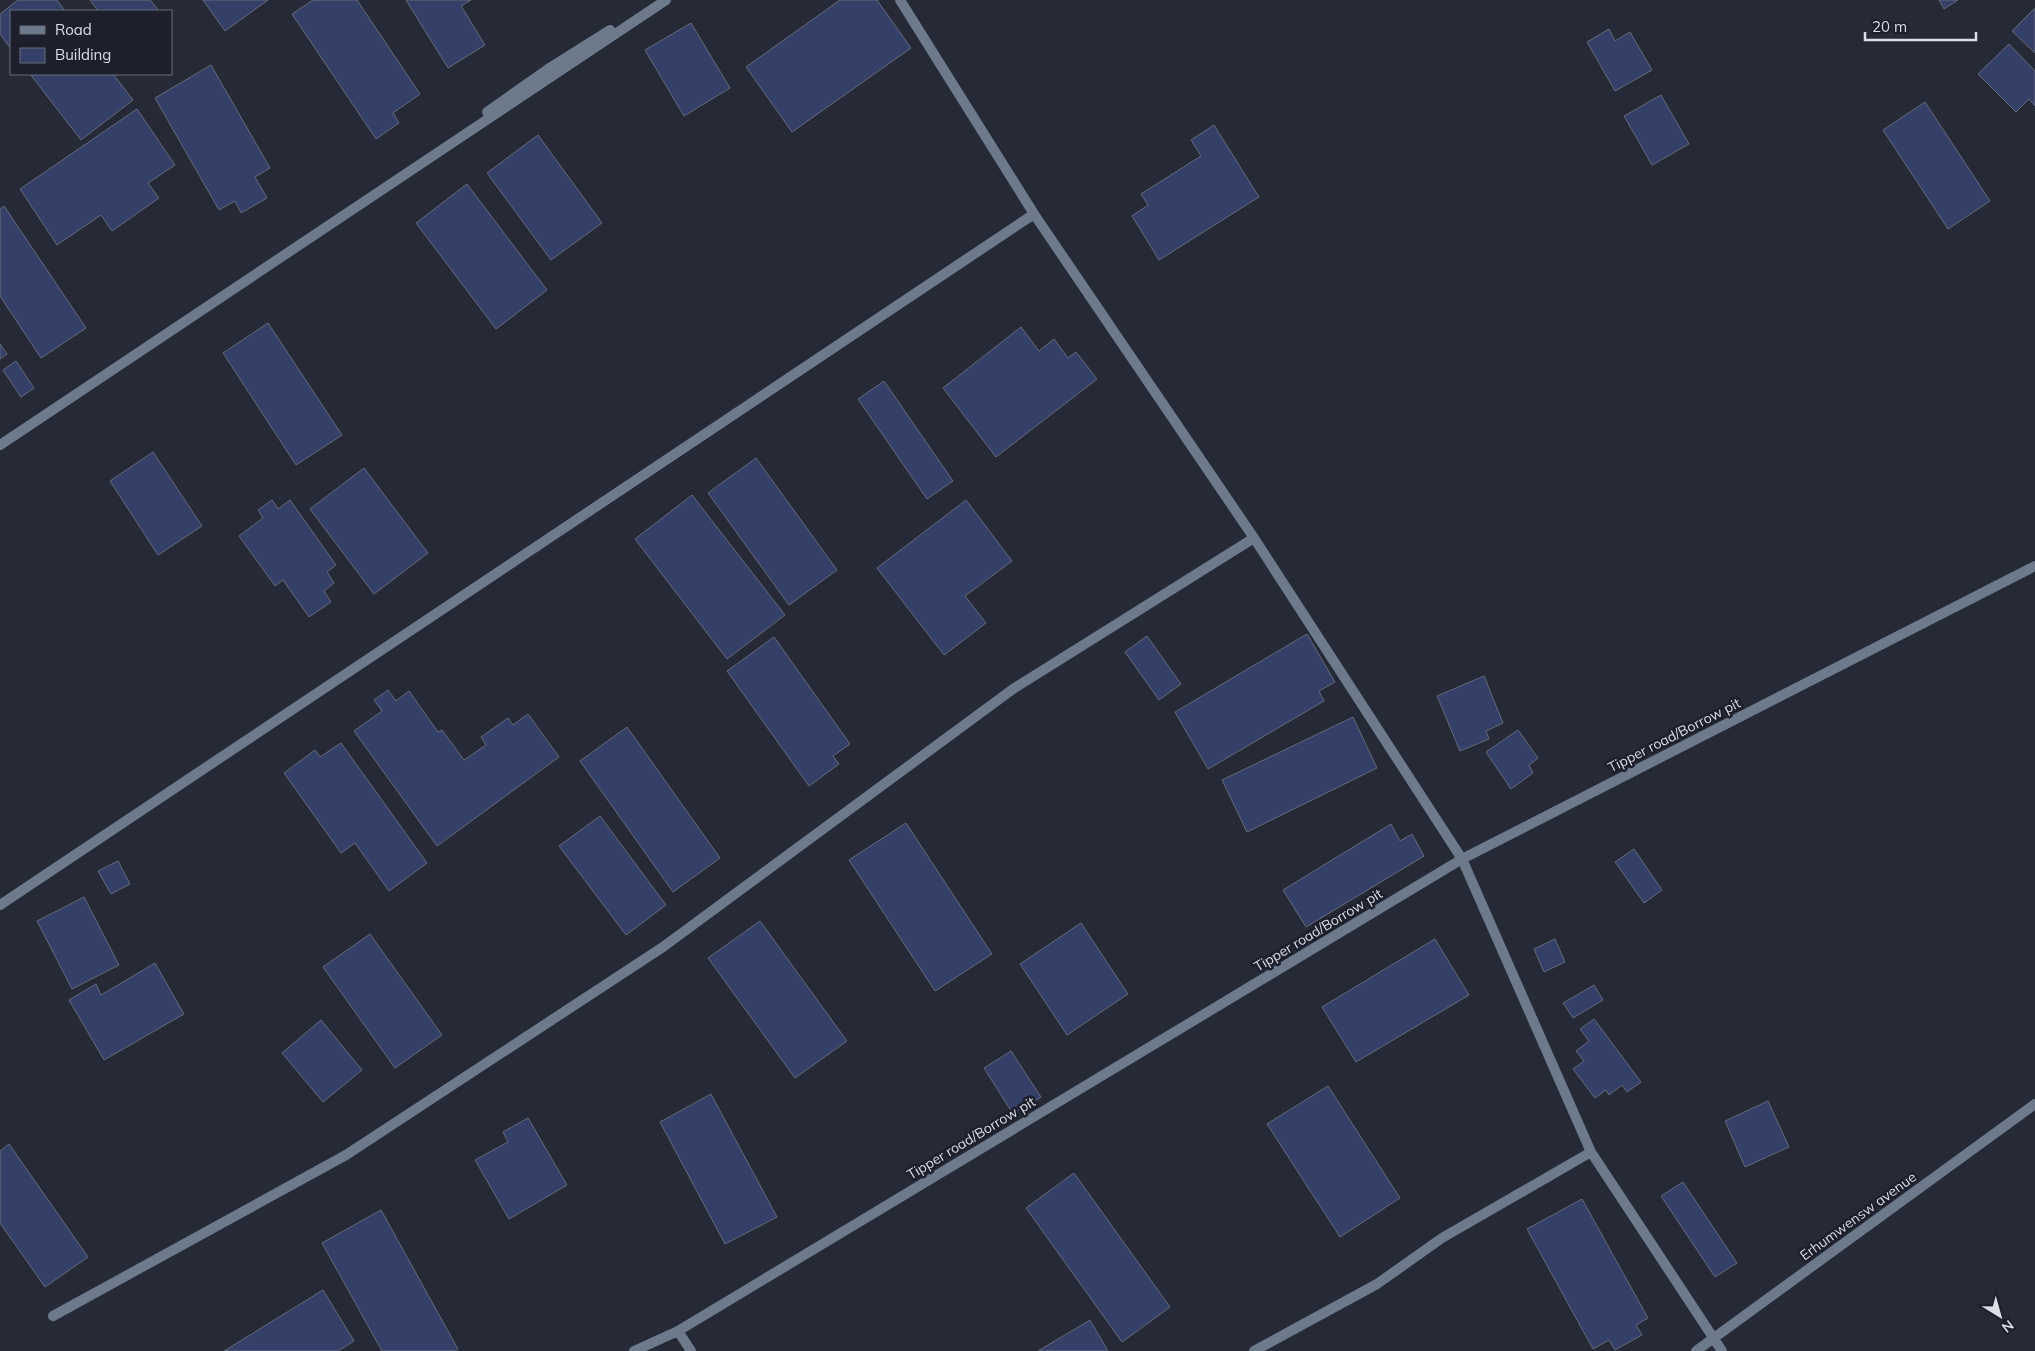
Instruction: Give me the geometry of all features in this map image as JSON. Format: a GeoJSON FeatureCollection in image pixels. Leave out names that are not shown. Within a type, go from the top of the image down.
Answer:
{"type":"FeatureCollection","features":[{"type":"Feature","properties":{"kind":"street"},"geometry":{"type":"LineString","coordinates":[[0,440],[215,303],[548,69],[657,0]]}},
{"type":"Feature","properties":{"kind":"street"},"geometry":{"type":"LineString","coordinates":[[0,444],[666,0]]}},
{"type":"Feature","properties":{"kind":"street"},"geometry":{"type":"LineString","coordinates":[[900,0],[1034,214],[1254,538],[1462,859],[1591,1152],[1722,1351]]}},
{"type":"Feature","properties":{"kind":"street"},"geometry":{"type":"LineString","coordinates":[[0,906],[1034,214]]}},
{"type":"Feature","properties":{"kind":"street"},"geometry":{"type":"LineString","coordinates":[[53,1316],[354,1150],[663,947],[1014,689],[1254,538]]}},
{"type":"Feature","properties":{"kind":"street","name":"Tipper road/Borrow pit"},"geometry":{"type":"LineString","coordinates":[[634,1351],[678,1331],[1462,859],[2035,566]]}},
{"type":"Feature","properties":{"kind":"street","name":"Erhumwensw avenue"},"geometry":{"type":"LineString","coordinates":[[1696,1351],[2035,1104]]}},
{"type":"Feature","properties":{"kind":"street"},"geometry":{"type":"LineString","coordinates":[[1254,1351],[1377,1284],[1442,1238],[1591,1152]]}},
{"type":"Feature","properties":{"kind":"street"},"geometry":{"type":"LineString","coordinates":[[678,1331],[691,1351]]}},
{"type":"Feature","properties":{"kind":"building"},"geometry":{"type":"Polygon","coordinates":[[[18,0],[57,0],[64,10],[10,10],[10,48],[0,34],[0,14],[18,0]]]}},
{"type":"Feature","properties":{"kind":"building"},"geometry":{"type":"Polygon","coordinates":[[[90,0],[150,0],[158,10],[97,10],[90,0]]]}},
{"type":"Feature","properties":{"kind":"building"},"geometry":{"type":"Polygon","coordinates":[[[203,0],[268,0],[225,31],[203,0]]]}},
{"type":"Feature","properties":{"kind":"building"},"geometry":{"type":"Polygon","coordinates":[[[313,0],[357,0],[420,94],[393,113],[399,123],[376,139],[292,14],[313,0]]]}},
{"type":"Feature","properties":{"kind":"building"},"geometry":{"type":"Polygon","coordinates":[[[406,0],[471,0],[461,6],[485,45],[448,68],[406,0]]]}},
{"type":"Feature","properties":{"kind":"building"},"geometry":{"type":"Polygon","coordinates":[[[840,0],[877,0],[911,48],[792,132],[746,67],[840,0]]]}},
{"type":"Feature","properties":{"kind":"building"},"geometry":{"type":"Polygon","coordinates":[[[1939,0],[1958,0],[1944,9],[1939,0]]]}},
{"type":"Feature","properties":{"kind":"building"},"geometry":{"type":"Polygon","coordinates":[[[2035,8],[2035,53],[2012,31],[2035,8]]]}},
{"type":"Feature","properties":{"kind":"building"},"geometry":{"type":"Polygon","coordinates":[[[691,23],[730,88],[684,116],[645,50],[691,23]]]}},
{"type":"Feature","properties":{"kind":"building"},"geometry":{"type":"Polygon","coordinates":[[[1609,29],[1615,41],[1630,32],[1652,70],[1615,91],[1587,42],[1609,29]]]}},
{"type":"Feature","properties":{"kind":"building"},"geometry":{"type":"Polygon","coordinates":[[[2009,44],[2035,71],[2035,106],[2029,99],[2016,112],[1978,74],[2009,44]]]}},
{"type":"Feature","properties":{"kind":"building"},"geometry":{"type":"Polygon","coordinates":[[[211,65],[270,168],[255,177],[267,198],[241,213],[235,201],[219,210],[155,98],[211,65]]]}},
{"type":"Feature","properties":{"kind":"building"},"geometry":{"type":"Polygon","coordinates":[[[31,75],[114,75],[133,100],[81,140],[31,75]]]}},
{"type":"Feature","properties":{"kind":"building"},"geometry":{"type":"Polygon","coordinates":[[[1661,95],[1689,144],[1652,165],[1624,116],[1661,95]]]}},
{"type":"Feature","properties":{"kind":"building"},"geometry":{"type":"Polygon","coordinates":[[[1925,102],[1990,201],[1948,229],[1883,130],[1925,102]]]}},
{"type":"Feature","properties":{"kind":"building"},"geometry":{"type":"Polygon","coordinates":[[[137,109],[175,165],[148,183],[159,198],[112,231],[101,215],[57,245],[20,189],[137,109]]]}},
{"type":"Feature","properties":{"kind":"building"},"geometry":{"type":"Polygon","coordinates":[[[1214,125],[1259,197],[1159,260],[1132,216],[1148,205],[1141,194],[1201,156],[1191,140],[1214,125]]]}},
{"type":"Feature","properties":{"kind":"building"},"geometry":{"type":"Polygon","coordinates":[[[538,135],[602,223],[551,260],[487,173],[538,135]]]}},
{"type":"Feature","properties":{"kind":"building"},"geometry":{"type":"Polygon","coordinates":[[[467,184],[547,290],[496,329],[416,223],[467,184]]]}},
{"type":"Feature","properties":{"kind":"building"},"geometry":{"type":"Polygon","coordinates":[[[4,206],[86,328],[41,358],[0,296],[0,209],[4,206]]]}},
{"type":"Feature","properties":{"kind":"building"},"geometry":{"type":"Polygon","coordinates":[[[268,323],[342,435],[296,465],[223,353],[268,323]]]}},
{"type":"Feature","properties":{"kind":"building"},"geometry":{"type":"Polygon","coordinates":[[[1021,327],[1039,351],[1054,339],[1068,358],[1076,352],[1097,379],[996,457],[943,388],[1021,327]]]}},
{"type":"Feature","properties":{"kind":"building"},"geometry":{"type":"Polygon","coordinates":[[[0,344],[7,354],[0,359],[0,344]]]}},
{"type":"Feature","properties":{"kind":"building"},"geometry":{"type":"Polygon","coordinates":[[[16,361],[34,388],[21,397],[3,370],[16,361]]]}},
{"type":"Feature","properties":{"kind":"building"},"geometry":{"type":"Polygon","coordinates":[[[884,381],[953,481],[927,499],[858,399],[884,381]]]}},
{"type":"Feature","properties":{"kind":"building"},"geometry":{"type":"Polygon","coordinates":[[[153,452],[202,526],[158,555],[110,481],[153,452]]]}},
{"type":"Feature","properties":{"kind":"building"},"geometry":{"type":"Polygon","coordinates":[[[756,458],[837,570],[789,605],[708,493],[756,458]]]}},
{"type":"Feature","properties":{"kind":"building"},"geometry":{"type":"Polygon","coordinates":[[[364,468],[428,553],[374,594],[310,509],[364,468]]]}},
{"type":"Feature","properties":{"kind":"building"},"geometry":{"type":"Polygon","coordinates":[[[692,495],[785,615],[727,659],[635,539],[692,495]]]}},
{"type":"Feature","properties":{"kind":"building"},"geometry":{"type":"Polygon","coordinates":[[[272,500],[278,509],[290,500],[336,565],[327,572],[334,583],[324,591],[331,602],[309,617],[283,580],[275,586],[239,536],[263,518],[258,510],[272,500]]]}},
{"type":"Feature","properties":{"kind":"building"},"geometry":{"type":"Polygon","coordinates":[[[966,500],[1012,561],[965,596],[986,623],[944,655],[877,568],[966,500]]]}},
{"type":"Feature","properties":{"kind":"building"},"geometry":{"type":"Polygon","coordinates":[[[1307,634],[1335,682],[1319,691],[1324,701],[1208,769],[1175,712],[1307,634]]]}},
{"type":"Feature","properties":{"kind":"building"},"geometry":{"type":"Polygon","coordinates":[[[1147,636],[1181,684],[1159,700],[1125,652],[1147,636]]]}},
{"type":"Feature","properties":{"kind":"building"},"geometry":{"type":"Polygon","coordinates":[[[774,637],[850,744],[833,756],[839,764],[809,786],[727,671],[774,637]]]}},
{"type":"Feature","properties":{"kind":"building"},"geometry":{"type":"Polygon","coordinates":[[[1484,676],[1503,723],[1486,731],[1489,739],[1460,751],[1437,696],[1484,676]]]}},
{"type":"Feature","properties":{"kind":"building"},"geometry":{"type":"Polygon","coordinates":[[[388,690],[396,701],[409,691],[438,732],[442,730],[464,760],[486,745],[481,737],[508,718],[513,725],[528,714],[559,757],[437,846],[354,731],[382,711],[374,700],[388,690]]]}},
{"type":"Feature","properties":{"kind":"building"},"geometry":{"type":"Polygon","coordinates":[[[1353,717],[1377,768],[1247,832],[1222,780],[1353,717]]]}},
{"type":"Feature","properties":{"kind":"building"},"geometry":{"type":"Polygon","coordinates":[[[627,727],[720,858],[673,892],[580,761],[627,727]]]}},
{"type":"Feature","properties":{"kind":"building"},"geometry":{"type":"Polygon","coordinates":[[[1518,730],[1538,758],[1529,765],[1533,773],[1511,789],[1486,752],[1518,730]]]}},
{"type":"Feature","properties":{"kind":"building"},"geometry":{"type":"Polygon","coordinates":[[[341,743],[427,863],[389,891],[355,843],[341,853],[284,773],[315,750],[320,757],[341,743]]]}},
{"type":"Feature","properties":{"kind":"building"},"geometry":{"type":"Polygon","coordinates":[[[600,816],[666,905],[626,935],[559,846],[600,816]]]}},
{"type":"Feature","properties":{"kind":"building"},"geometry":{"type":"Polygon","coordinates":[[[906,823],[992,954],[935,991],[849,860],[906,823]]]}},
{"type":"Feature","properties":{"kind":"building"},"geometry":{"type":"Polygon","coordinates":[[[1391,824],[1400,841],[1412,834],[1424,856],[1306,927],[1283,890],[1391,824]]]}},
{"type":"Feature","properties":{"kind":"building"},"geometry":{"type":"Polygon","coordinates":[[[1634,849],[1662,890],[1644,903],[1615,862],[1634,849]]]}},
{"type":"Feature","properties":{"kind":"building"},"geometry":{"type":"Polygon","coordinates":[[[118,861],[130,884],[111,894],[98,871],[118,861]]]}},
{"type":"Feature","properties":{"kind":"building"},"geometry":{"type":"Polygon","coordinates":[[[84,897],[119,965],[72,989],[37,921],[84,897]]]}},
{"type":"Feature","properties":{"kind":"building"},"geometry":{"type":"Polygon","coordinates":[[[760,921],[847,1041],[795,1078],[708,958],[760,921]]]}},
{"type":"Feature","properties":{"kind":"building"},"geometry":{"type":"Polygon","coordinates":[[[1081,923],[1128,994],[1067,1035],[1020,964],[1081,923]]]}},
{"type":"Feature","properties":{"kind":"building"},"geometry":{"type":"Polygon","coordinates":[[[370,934],[442,1035],[395,1068],[323,967],[370,934]]]}},
{"type":"Feature","properties":{"kind":"building"},"geometry":{"type":"Polygon","coordinates":[[[1435,939],[1469,995],[1356,1062],[1322,1007],[1435,939]]]}},
{"type":"Feature","properties":{"kind":"building"},"geometry":{"type":"Polygon","coordinates":[[[1555,939],[1565,962],[1544,972],[1534,949],[1555,939]]]}},
{"type":"Feature","properties":{"kind":"building"},"geometry":{"type":"Polygon","coordinates":[[[155,963],[184,1014],[104,1060],[69,1000],[96,984],[101,995],[155,963]]]}},
{"type":"Feature","properties":{"kind":"building"},"geometry":{"type":"Polygon","coordinates":[[[1594,985],[1603,1000],[1573,1018],[1563,1003],[1594,985]]]}},
{"type":"Feature","properties":{"kind":"building"},"geometry":{"type":"Polygon","coordinates":[[[1594,1019],[1641,1082],[1627,1092],[1622,1085],[1609,1095],[1606,1090],[1595,1098],[1573,1069],[1584,1061],[1576,1051],[1589,1041],[1580,1029],[1594,1019]]]}},
{"type":"Feature","properties":{"kind":"building"},"geometry":{"type":"Polygon","coordinates":[[[321,1020],[362,1070],[323,1102],[282,1053],[321,1020]]]}},
{"type":"Feature","properties":{"kind":"building"},"geometry":{"type":"Polygon","coordinates":[[[1011,1051],[1041,1097],[1013,1114],[984,1068],[1011,1051]]]}},
{"type":"Feature","properties":{"kind":"building"},"geometry":{"type":"Polygon","coordinates":[[[1328,1086],[1400,1198],[1340,1237],[1267,1124],[1328,1086]]]}},
{"type":"Feature","properties":{"kind":"building"},"geometry":{"type":"Polygon","coordinates":[[[711,1094],[777,1217],[725,1244],[660,1122],[711,1094]]]}},
{"type":"Feature","properties":{"kind":"building"},"geometry":{"type":"Polygon","coordinates":[[[1768,1101],[1789,1147],[1745,1167],[1725,1121],[1768,1101]]]}},
{"type":"Feature","properties":{"kind":"building"},"geometry":{"type":"Polygon","coordinates":[[[528,1118],[567,1185],[509,1219],[475,1160],[508,1142],[503,1132],[528,1118]]]}},
{"type":"Feature","properties":{"kind":"building"},"geometry":{"type":"Polygon","coordinates":[[[9,1144],[88,1257],[45,1287],[0,1223],[0,1151],[9,1144]]]}},
{"type":"Feature","properties":{"kind":"building"},"geometry":{"type":"Polygon","coordinates":[[[1074,1173],[1170,1307],[1122,1342],[1026,1208],[1074,1173]]]}},
{"type":"Feature","properties":{"kind":"building"},"geometry":{"type":"Polygon","coordinates":[[[1683,1182],[1737,1263],[1715,1277],[1661,1196],[1683,1182]]]}},
{"type":"Feature","properties":{"kind":"building"},"geometry":{"type":"Polygon","coordinates":[[[1582,1199],[1648,1318],[1636,1325],[1642,1335],[1615,1350],[1609,1340],[1593,1349],[1527,1229],[1582,1199]]]}},
{"type":"Feature","properties":{"kind":"building"},"geometry":{"type":"Polygon","coordinates":[[[381,1210],[458,1349],[455,1351],[382,1351],[322,1243],[381,1210]]]}},
{"type":"Feature","properties":{"kind":"building"},"geometry":{"type":"Polygon","coordinates":[[[323,1290],[354,1341],[338,1351],[224,1351],[323,1290]]]}},
{"type":"Feature","properties":{"kind":"building"},"geometry":{"type":"Polygon","coordinates":[[[1090,1320],[1108,1351],[1038,1351],[1090,1320]]]}}]}
